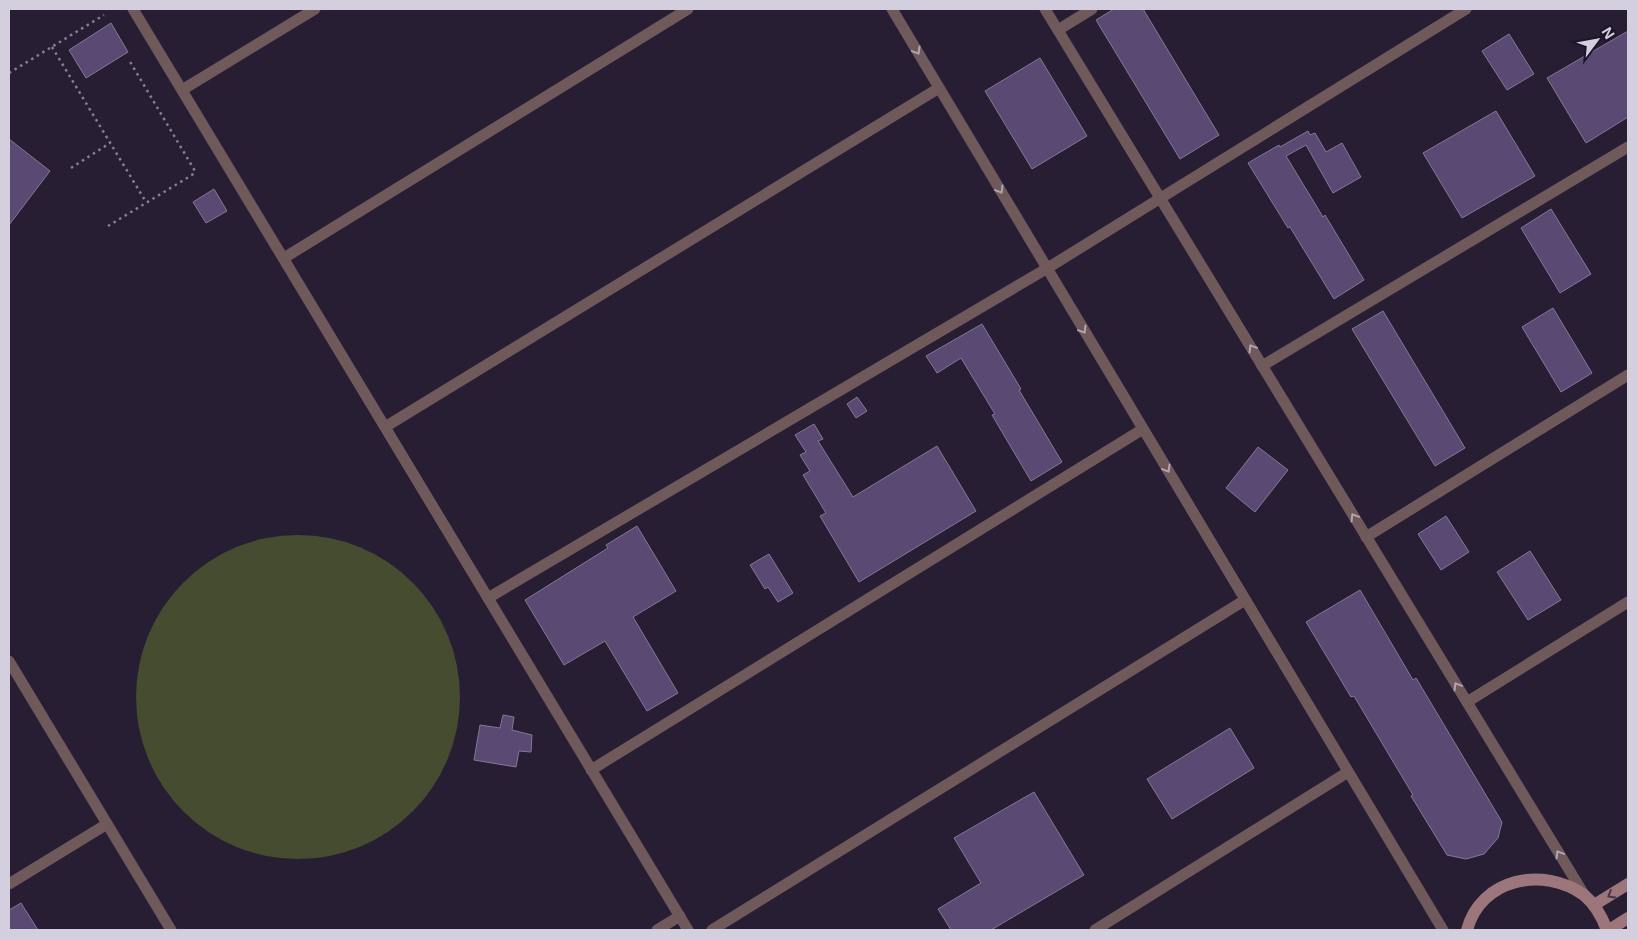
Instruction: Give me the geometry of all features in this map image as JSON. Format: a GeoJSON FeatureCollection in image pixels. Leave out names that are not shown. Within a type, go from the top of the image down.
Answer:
{"type":"FeatureCollection","features":[{"type":"Feature","properties":{"kind":"street"},"geometry":{"type":"LineString","coordinates":[[133,9],[688,930]]}},
{"type":"Feature","properties":{"kind":"street"},"geometry":{"type":"LineString","coordinates":[[182,90],[315,9]]}},
{"type":"Feature","properties":{"kind":"street"},"geometry":{"type":"LineString","coordinates":[[284,258],[688,9]]}},
{"type":"Feature","properties":{"kind":"street"},"geometry":{"type":"LineString","coordinates":[[892,9],[1443,930]]}},
{"type":"Feature","properties":{"kind":"street"},"geometry":{"type":"LineString","coordinates":[[1045,9],[1589,901],[1602,917],[1608,930],[1628,918]]}},
{"type":"Feature","properties":{"kind":"street"},"geometry":{"type":"LineString","coordinates":[[1058,30],[1092,9]]}},
{"type":"Feature","properties":{"kind":"street"},"geometry":{"type":"LineString","coordinates":[[488,598],[1046,269],[1466,9]]}},
{"type":"Feature","properties":{"kind":"street"},"geometry":{"type":"LineString","coordinates":[[385,427],[939,88]]}},
{"type":"Feature","properties":{"kind":"street"},"geometry":{"type":"LineString","coordinates":[[1262,366],[1628,147]]}},
{"type":"Feature","properties":{"kind":"street"},"geometry":{"type":"LineString","coordinates":[[1366,537],[1628,375]]}},
{"type":"Feature","properties":{"kind":"street"},"geometry":{"type":"LineString","coordinates":[[592,770],[1143,429]]}},
{"type":"Feature","properties":{"kind":"street"},"geometry":{"type":"LineString","coordinates":[[712,930],[1246,600]]}},
{"type":"Feature","properties":{"kind":"street"},"geometry":{"type":"LineString","coordinates":[[1467,702],[1628,602]]}},
{"type":"Feature","properties":{"kind":"street"},"geometry":{"type":"LineString","coordinates":[[9,661],[171,930]]}},
{"type":"Feature","properties":{"kind":"street"},"geometry":{"type":"LineString","coordinates":[[1095,930],[1348,772]]}},
{"type":"Feature","properties":{"kind":"street"},"geometry":{"type":"LineString","coordinates":[[9,884],[107,824]]}},
{"type":"Feature","properties":{"kind":"street"},"geometry":{"type":"LineString","coordinates":[[1467,930],[1469,922],[1482,903],[1499,888],[1520,880],[1543,878],[1565,884],[1589,901]]}},
{"type":"Feature","properties":{"kind":"street"},"geometry":{"type":"LineString","coordinates":[[1589,901],[1628,884]]}},
{"type":"Feature","properties":{"kind":"street"},"geometry":{"type":"LineString","coordinates":[[657,930],[680,916]]}},
{"type":"Feature","properties":{"kind":"path"},"geometry":{"type":"LineString","coordinates":[[9,73],[104,15]]}},
{"type":"Feature","properties":{"kind":"path"},"geometry":{"type":"LineString","coordinates":[[52,47],[146,202]]}},
{"type":"Feature","properties":{"kind":"path"},"geometry":{"type":"LineString","coordinates":[[108,226],[192,175],[195,171],[129,60]]}},
{"type":"Feature","properties":{"kind":"path"},"geometry":{"type":"LineString","coordinates":[[71,168],[110,143]]}},
{"type":"Feature","properties":{"kind":"green space"},"geometry":{"type":"Polygon","coordinates":[[[282,535],[314,535],[345,542],[375,554],[401,571],[424,594],[441,620],[448,635],[457,665],[460,697],[457,729],[448,759],[441,774],[424,800],[401,823],[375,840],[345,852],[314,859],[282,859],[251,852],[221,840],[195,823],[172,800],[155,774],[143,744],[136,713],[136,681],[143,650],[155,620],[172,594],[195,571],[221,554],[251,542],[282,535]]]}},
{"type":"Feature","properties":{"kind":"building"},"geometry":{"type":"Polygon","coordinates":[[[1114,9],[1143,9],[1219,135],[1180,159],[1096,20],[1114,9]]]}},
{"type":"Feature","properties":{"kind":"building"},"geometry":{"type":"Polygon","coordinates":[[[111,23],[128,52],[86,78],[69,50],[111,23]]]}},
{"type":"Feature","properties":{"kind":"building"},"geometry":{"type":"Polygon","coordinates":[[[1628,31],[1628,117],[1586,143],[1547,78],[1628,31]]]}},
{"type":"Feature","properties":{"kind":"building"},"geometry":{"type":"Polygon","coordinates":[[[1509,34],[1534,74],[1507,90],[1482,51],[1509,34]]]}},
{"type":"Feature","properties":{"kind":"building"},"geometry":{"type":"Polygon","coordinates":[[[1040,58],[1087,136],[1032,169],[985,91],[1040,58]]]}},
{"type":"Feature","properties":{"kind":"building"},"geometry":{"type":"Polygon","coordinates":[[[1496,111],[1535,176],[1462,218],[1423,153],[1496,111]]]}},
{"type":"Feature","properties":{"kind":"building"},"geometry":{"type":"Polygon","coordinates":[[[1308,131],[1310,135],[1315,133],[1326,152],[1342,143],[1361,177],[1333,193],[1306,145],[1286,156],[1323,217],[1325,215],[1364,280],[1334,299],[1248,163],[1308,131]]]}},
{"type":"Feature","properties":{"kind":"building"},"geometry":{"type":"Polygon","coordinates":[[[9,139],[50,171],[9,225],[9,139]]]}},
{"type":"Feature","properties":{"kind":"building"},"geometry":{"type":"Polygon","coordinates":[[[214,189],[227,211],[206,223],[193,202],[214,189]]]}},
{"type":"Feature","properties":{"kind":"building"},"geometry":{"type":"Polygon","coordinates":[[[1551,209],[1591,274],[1560,293],[1521,228],[1551,209]]]}},
{"type":"Feature","properties":{"kind":"building"},"geometry":{"type":"Polygon","coordinates":[[[1553,308],[1592,373],[1561,392],[1522,327],[1553,308]]]}},
{"type":"Feature","properties":{"kind":"building"},"geometry":{"type":"Polygon","coordinates":[[[1383,311],[1465,448],[1435,466],[1352,329],[1383,311]]]}},
{"type":"Feature","properties":{"kind":"building"},"geometry":{"type":"Polygon","coordinates":[[[982,324],[1062,462],[1031,481],[992,415],[995,414],[961,358],[937,373],[926,356],[982,324]]]}},
{"type":"Feature","properties":{"kind":"building"},"geometry":{"type":"Polygon","coordinates":[[[857,397],[867,411],[856,418],[847,404],[857,397]]]}},
{"type":"Feature","properties":{"kind":"building"},"geometry":{"type":"Polygon","coordinates":[[[814,424],[823,439],[818,441],[853,497],[937,446],[976,511],[859,582],[820,516],[826,513],[803,475],[810,471],[800,455],[806,452],[795,435],[814,424]]]}},
{"type":"Feature","properties":{"kind":"building"},"geometry":{"type":"Polygon","coordinates":[[[1258,447],[1288,470],[1255,512],[1226,488],[1258,447]]]}},
{"type":"Feature","properties":{"kind":"building"},"geometry":{"type":"Polygon","coordinates":[[[1446,516],[1469,552],[1441,570],[1418,534],[1446,516]]]}},
{"type":"Feature","properties":{"kind":"building"},"geometry":{"type":"Polygon","coordinates":[[[637,526],[676,591],[633,617],[678,693],[647,711],[605,641],[564,665],[525,600],[608,548],[606,545],[637,526]]]}},
{"type":"Feature","properties":{"kind":"building"},"geometry":{"type":"Polygon","coordinates":[[[1530,551],[1561,600],[1528,620],[1497,572],[1530,551]]]}},
{"type":"Feature","properties":{"kind":"building"},"geometry":{"type":"Polygon","coordinates":[[[769,554],[793,593],[778,602],[768,587],[765,589],[750,565],[769,554]]]}},
{"type":"Feature","properties":{"kind":"building"},"geometry":{"type":"Polygon","coordinates":[[[1360,590],[1413,680],[1416,678],[1502,822],[1498,838],[1484,854],[1466,859],[1447,855],[1354,696],[1351,697],[1306,622],[1360,590]]]}},
{"type":"Feature","properties":{"kind":"building"},"geometry":{"type":"Polygon","coordinates":[[[503,715],[514,717],[512,730],[532,735],[531,752],[519,751],[516,767],[474,760],[480,725],[500,728],[503,715]]]}},
{"type":"Feature","properties":{"kind":"building"},"geometry":{"type":"Polygon","coordinates":[[[1230,728],[1254,768],[1172,819],[1147,779],[1230,728]]]}},
{"type":"Feature","properties":{"kind":"building"},"geometry":{"type":"Polygon","coordinates":[[[1034,792],[1084,875],[991,930],[951,930],[938,909],[981,883],[954,838],[1034,792]]]}},
{"type":"Feature","properties":{"kind":"building"},"geometry":{"type":"Polygon","coordinates":[[[21,903],[38,930],[9,930],[9,910],[21,903]]]}}]}
